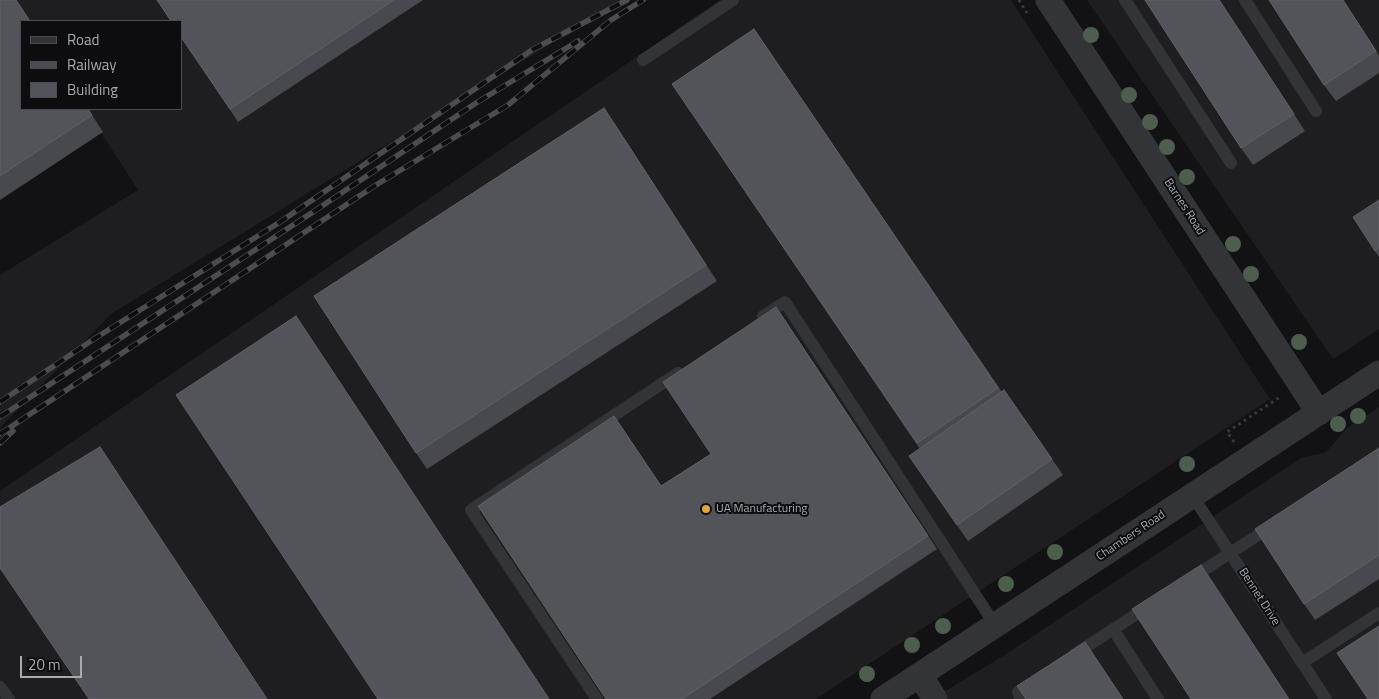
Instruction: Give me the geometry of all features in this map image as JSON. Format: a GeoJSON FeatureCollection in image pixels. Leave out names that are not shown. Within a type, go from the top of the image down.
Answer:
{"type":"FeatureCollection","features":[{"type":"Feature","properties":{"kind":"street","name":"Barnes Road"},"geometry":{"type":"LineString","coordinates":[[1048,0],[1320,413]]}},
{"type":"Feature","properties":{"kind":"street","name":"Chambers Road"},"geometry":{"type":"LineString","coordinates":[[883,699],[1379,373]]}},
{"type":"Feature","properties":{"kind":"street"},"geometry":{"type":"LineString","coordinates":[[920,675],[935,699]]}},
{"type":"Feature","properties":{"kind":"lane"},"geometry":{"type":"LineString","coordinates":[[643,60],[733,0]]}},
{"type":"Feature","properties":{"kind":"lane"},"geometry":{"type":"LineString","coordinates":[[1125,0],[1232,163]]}},
{"type":"Feature","properties":{"kind":"lane"},"geometry":{"type":"LineString","coordinates":[[1245,0],[1316,111]]}},
{"type":"Feature","properties":{"kind":"lane"},"geometry":{"type":"LineString","coordinates":[[752,324],[785,302],[995,625]]}},
{"type":"Feature","properties":{"kind":"lane"},"geometry":{"type":"LineString","coordinates":[[596,699],[471,510],[686,368]]}},
{"type":"Feature","properties":{"kind":"lane","name":"Bennet Drive"},"geometry":{"type":"LineString","coordinates":[[1192,495],[1326,699]]}},
{"type":"Feature","properties":{"kind":"lane"},"geometry":{"type":"LineString","coordinates":[[1184,584],[1280,521]]}},
{"type":"Feature","properties":{"kind":"lane"},"geometry":{"type":"LineString","coordinates":[[1065,661],[1160,599]]}},
{"type":"Feature","properties":{"kind":"lane"},"geometry":{"type":"LineString","coordinates":[[1302,663],[1379,613]]}},
{"type":"Feature","properties":{"kind":"lane"},"geometry":{"type":"LineString","coordinates":[[1113,629],[1158,699]]}},
{"type":"Feature","properties":{"kind":"lane"},"geometry":{"type":"LineString","coordinates":[[1020,699],[1018,692],[1042,676]]}},
{"type":"Feature","properties":{"kind":"lane"},"geometry":{"type":"LineString","coordinates":[[0,687],[9,699]]}},
{"type":"Feature","properties":{"kind":"path"},"geometry":{"type":"LineString","coordinates":[[1018,0],[1029,16]]}},
{"type":"Feature","properties":{"kind":"path"},"geometry":{"type":"LineString","coordinates":[[1245,461],[1227,432],[1280,398],[1274,389]]}},
{"type":"Feature","properties":{"kind":"shaded area"},"geometry":{"type":"Polygon","coordinates":[[[15,0],[622,0],[111,314],[0,428],[0,275],[138,190],[87,110],[182,110],[182,20],[28,20],[15,0]]]}},
{"type":"Feature","properties":{"kind":"shaded area"},"geometry":{"type":"Polygon","coordinates":[[[720,0],[1011,0],[1270,399],[816,699],[0,699],[0,491],[720,0]]]}},
{"type":"Feature","properties":{"kind":"shaded area"},"geometry":{"type":"Polygon","coordinates":[[[1087,0],[1379,0],[1379,329],[1333,359],[1087,0]]]}},
{"type":"Feature","properties":{"kind":"shaded area"},"geometry":{"type":"Polygon","coordinates":[[[1379,407],[1379,699],[932,699],[1003,656],[1301,458],[1326,452],[1347,428],[1379,407]]]}},
{"type":"Feature","properties":{"kind":"building"},"geometry":{"type":"Polygon","coordinates":[[[0,0],[16,0],[29,20],[20,20],[20,110],[89,110],[92,115],[0,176],[0,0]]]}},
{"type":"Feature","properties":{"kind":"building"},"geometry":{"type":"Polygon","coordinates":[[[157,0],[394,0],[230,109],[182,38],[182,20],[170,20],[157,0]]]}},
{"type":"Feature","properties":{"kind":"building"},"geometry":{"type":"Polygon","coordinates":[[[1145,0],[1219,0],[1294,114],[1241,148],[1145,0]]]}},
{"type":"Feature","properties":{"kind":"building"},"geometry":{"type":"Polygon","coordinates":[[[1269,0],[1343,0],[1376,51],[1324,85],[1269,0]]]}},
{"type":"Feature","properties":{"kind":"building"},"geometry":{"type":"Polygon","coordinates":[[[754,29],[998,388],[917,443],[672,84],[754,29]]]}},
{"type":"Feature","properties":{"kind":"building"},"geometry":{"type":"Polygon","coordinates":[[[604,108],[706,265],[416,453],[314,296],[604,108]]]}},
{"type":"Feature","properties":{"kind":"building"},"geometry":{"type":"Polygon","coordinates":[[[1379,200],[1379,248],[1375,251],[1353,217],[1379,200]]]}},
{"type":"Feature","properties":{"kind":"building","name":"UA Manufacturing"},"geometry":{"type":"Polygon","coordinates":[[[776,307],[928,536],[682,699],[606,699],[478,506],[614,416],[661,486],[711,454],[663,382],[776,307]]]}},
{"type":"Feature","properties":{"kind":"building"},"geometry":{"type":"Polygon","coordinates":[[[296,316],[549,699],[378,699],[176,395],[296,316]]]}},
{"type":"Feature","properties":{"kind":"building"},"geometry":{"type":"Polygon","coordinates":[[[1004,390],[1052,459],[957,525],[909,456],[1004,390]]]}},
{"type":"Feature","properties":{"kind":"building"},"geometry":{"type":"Polygon","coordinates":[[[100,447],[267,699],[89,699],[0,568],[0,507],[100,447]]]}},
{"type":"Feature","properties":{"kind":"building"},"geometry":{"type":"Polygon","coordinates":[[[1379,448],[1379,555],[1304,604],[1255,529],[1379,448]]]}},
{"type":"Feature","properties":{"kind":"building"},"geometry":{"type":"Polygon","coordinates":[[[1201,565],[1289,699],[1191,699],[1132,609],[1201,565]]]}},
{"type":"Feature","properties":{"kind":"building"},"geometry":{"type":"Polygon","coordinates":[[[1379,626],[1379,699],[1368,699],[1337,653],[1379,626]]]}},
{"type":"Feature","properties":{"kind":"building"},"geometry":{"type":"Polygon","coordinates":[[[1085,642],[1123,699],[1026,699],[1017,686],[1085,642]]]}},
{"type":"Feature","properties":{"kind":"railway"},"geometry":{"type":"LineString","coordinates":[[0,402],[94,339],[280,222],[532,50],[627,0]]}},
{"type":"Feature","properties":{"kind":"railway"},"geometry":{"type":"LineString","coordinates":[[0,434],[376,185],[508,105],[611,20],[643,0]]}},
{"type":"Feature","properties":{"kind":"railway"},"geometry":{"type":"LineString","coordinates":[[0,417],[476,103],[578,41]]}},
{"type":"Feature","properties":{"kind":"railway"},"geometry":{"type":"LineString","coordinates":[[0,443],[13,431]]}},
{"type":"Feature","properties":{"kind":"place","name":"UA Manufacturing"},"geometry":{"type":"Point","coordinates":[706,509]}}]}
